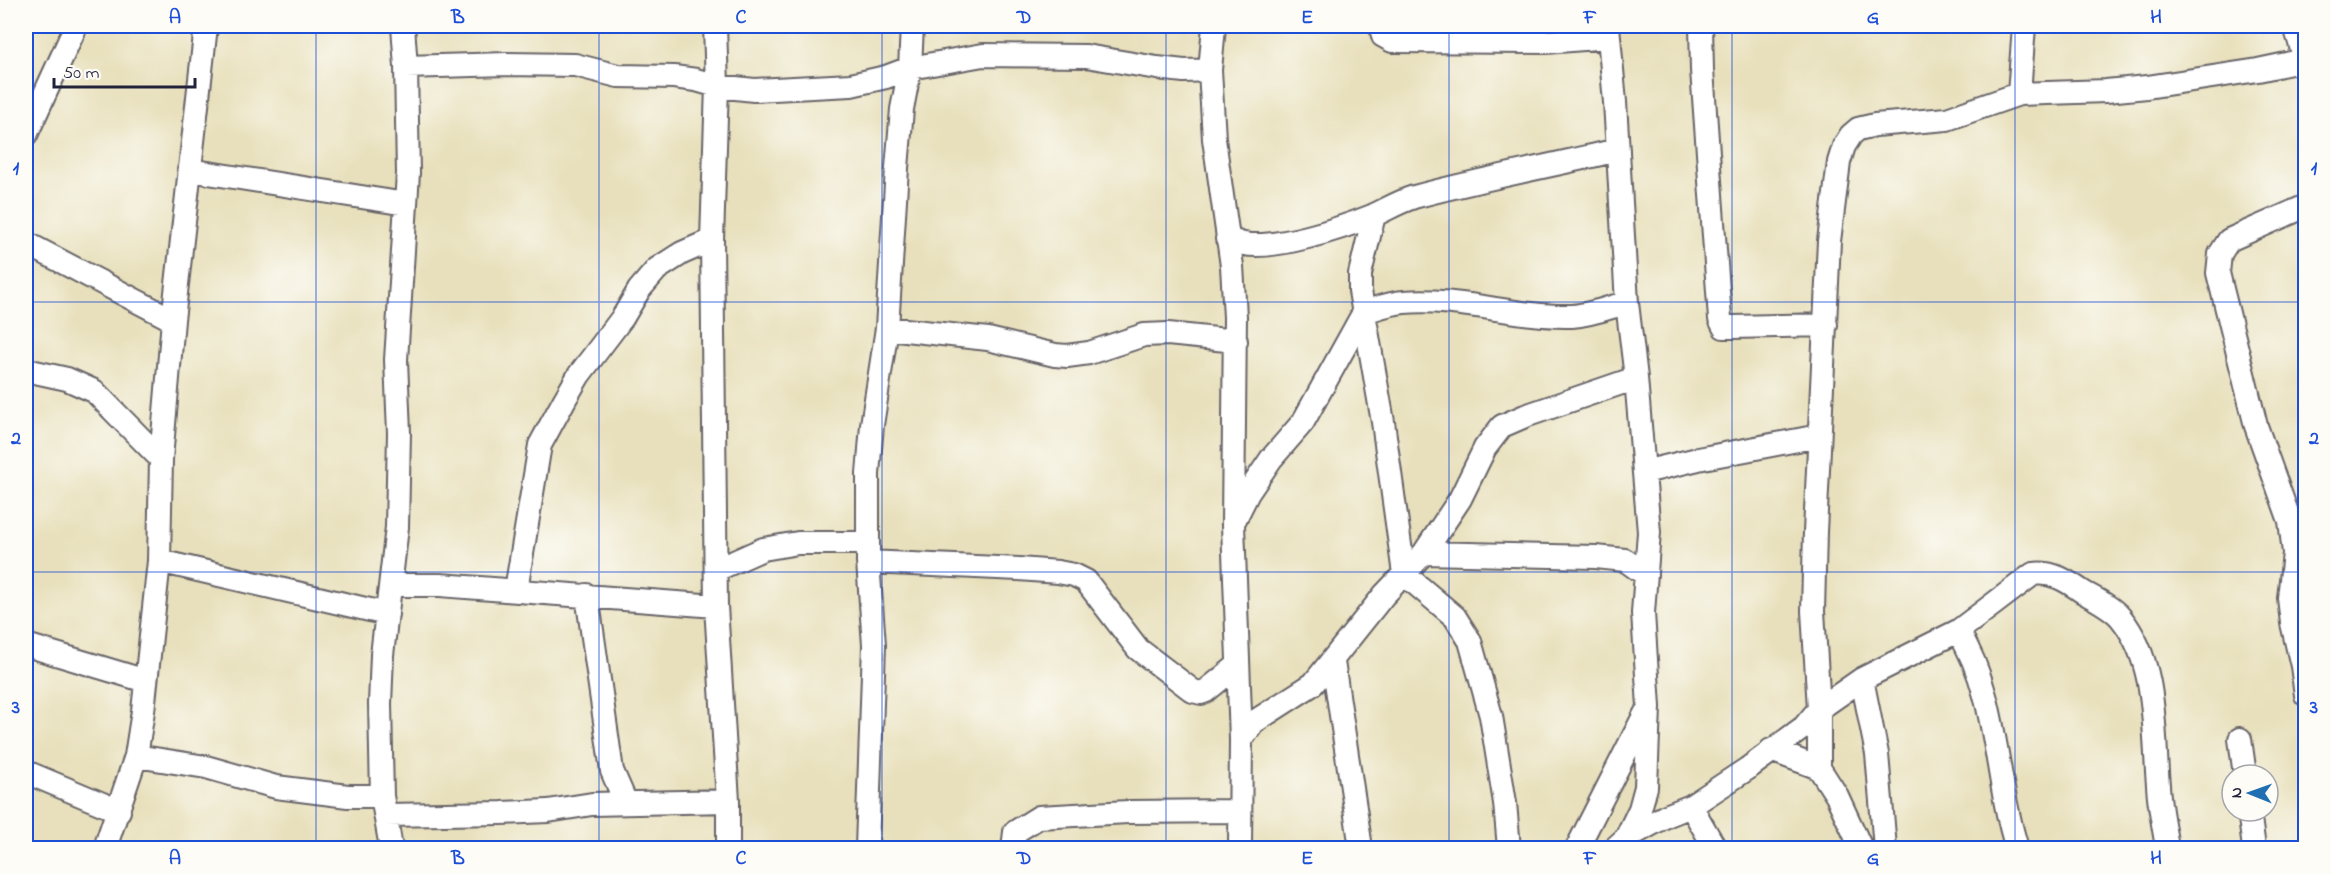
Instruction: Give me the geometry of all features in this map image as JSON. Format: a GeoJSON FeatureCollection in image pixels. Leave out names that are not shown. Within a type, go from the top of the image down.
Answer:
{"type":"FeatureCollection","features":[{"type":"Feature","properties":{"kind":"street"},"geometry":{"type":"LineString","coordinates":[[26,133],[76,26]]}},
{"type":"Feature","properties":{"kind":"street"},"geometry":{"type":"LineString","coordinates":[[105,849],[136,756],[146,681],[159,561],[161,459],[173,320],[206,26]]}},
{"type":"Feature","properties":{"kind":"street"},"geometry":{"type":"LineString","coordinates":[[391,849],[384,806],[380,704],[382,655],[392,585],[398,496],[399,433],[396,360],[406,204],[406,67],[403,26]]}},
{"type":"Feature","properties":{"kind":"street"},"geometry":{"type":"LineString","coordinates":[[715,26],[717,86],[712,240],[716,606],[728,801],[728,849]]}},
{"type":"Feature","properties":{"kind":"street"},"geometry":{"type":"LineString","coordinates":[[867,849],[874,645],[868,552],[869,453],[887,328],[897,168],[902,109],[910,68],[912,26]]}},
{"type":"Feature","properties":{"kind":"street"},"geometry":{"type":"LineString","coordinates":[[1214,26],[1210,70],[1214,139],[1233,286],[1236,341],[1233,525],[1241,740],[1240,849]]}},
{"type":"Feature","properties":{"kind":"street"},"geometry":{"type":"LineString","coordinates":[[1381,26],[1383,36],[1392,41],[1546,42],[1608,31],[1627,303],[1649,532],[1643,613],[1649,707],[1646,787],[1640,809],[1621,843]]}},
{"type":"Feature","properties":{"kind":"street"},"geometry":{"type":"LineString","coordinates":[[1701,26],[1702,70],[1720,319],[1724,327],[1826,325]]}},
{"type":"Feature","properties":{"kind":"street"},"geometry":{"type":"LineString","coordinates":[[2019,94],[2024,26]]}},
{"type":"Feature","properties":{"kind":"street"},"geometry":{"type":"LineString","coordinates":[[1861,849],[1837,796],[1819,768],[1820,709],[1813,611],[1827,275],[1833,205],[1839,162],[1844,146],[1858,129],[1875,125],[1947,119],[2019,94],[2147,87],[2305,61],[2295,26]]}},
{"type":"Feature","properties":{"kind":"street"},"geometry":{"type":"LineString","coordinates":[[406,67],[574,65],[618,76],[674,77],[717,86],[754,90],[851,86],[910,68],[983,55],[1057,55],[1113,59],[1184,71],[1210,70]]}},
{"type":"Feature","properties":{"kind":"street"},"geometry":{"type":"LineString","coordinates":[[1227,238],[1244,244],[1263,245],[1320,235],[1374,215],[1411,198],[1618,150]]}},
{"type":"Feature","properties":{"kind":"street"},"geometry":{"type":"LineString","coordinates":[[189,170],[406,204]]}},
{"type":"Feature","properties":{"kind":"street"},"geometry":{"type":"LineString","coordinates":[[2306,206],[2229,240],[2220,254],[2218,273],[2256,426],[2290,521],[2294,553],[2289,598],[2306,695]]}},
{"type":"Feature","properties":{"kind":"street"},"geometry":{"type":"LineString","coordinates":[[1374,215],[1360,274],[1404,574],[1455,617],[1470,641],[1491,716],[1505,803],[1509,849]]}},
{"type":"Feature","properties":{"kind":"street"},"geometry":{"type":"LineString","coordinates":[[516,590],[540,445],[565,399],[579,375],[623,317],[639,290],[657,269],[682,253],[712,240]]}},
{"type":"Feature","properties":{"kind":"street"},"geometry":{"type":"LineString","coordinates":[[26,243],[173,320]]}},
{"type":"Feature","properties":{"kind":"street"},"geometry":{"type":"LineString","coordinates":[[1233,525],[1248,493],[1271,459],[1303,422],[1364,312],[1387,304],[1436,302],[1545,316],[1571,316],[1627,303]]}},
{"type":"Feature","properties":{"kind":"street"},"geometry":{"type":"LineString","coordinates":[[887,328],[988,339],[1055,356],[1089,353],[1144,335],[1168,334],[1236,341]]}},
{"type":"Feature","properties":{"kind":"street"},"geometry":{"type":"LineString","coordinates":[[26,370],[67,379],[94,391],[161,459]]}},
{"type":"Feature","properties":{"kind":"street"},"geometry":{"type":"LineString","coordinates":[[1241,740],[1254,722],[1313,684],[1333,662],[1384,595],[1424,554],[1460,499],[1485,448],[1502,426],[1636,378]]}},
{"type":"Feature","properties":{"kind":"street"},"geometry":{"type":"LineString","coordinates":[[1644,472],[1698,459],[1819,436]]}},
{"type":"Feature","properties":{"kind":"street"},"geometry":{"type":"LineString","coordinates":[[716,570],[763,549],[798,543],[1074,575],[1086,581],[1138,649],[1193,691],[1200,693],[1206,691],[1238,665]]}},
{"type":"Feature","properties":{"kind":"street"},"geometry":{"type":"LineString","coordinates":[[1424,554],[1596,557],[1625,560],[1646,575]]}},
{"type":"Feature","properties":{"kind":"street"},"geometry":{"type":"LineString","coordinates":[[159,561],[387,614]]}},
{"type":"Feature","properties":{"kind":"street"},"geometry":{"type":"LineString","coordinates":[[1621,843],[1666,816],[1691,806],[1804,727],[1820,709],[1862,679],[1958,631],[2033,574],[2042,573],[2068,582],[2119,615],[2136,640],[2149,681],[2158,786],[2167,849]]}},
{"type":"Feature","properties":{"kind":"street"},"geometry":{"type":"LineString","coordinates":[[392,585],[440,585],[716,606]]}},
{"type":"Feature","properties":{"kind":"street"},"geometry":{"type":"LineString","coordinates":[[587,595],[612,771],[626,803]]}},
{"type":"Feature","properties":{"kind":"street"},"geometry":{"type":"LineString","coordinates":[[1958,631],[1980,676],[1998,750],[2017,849]]}},
{"type":"Feature","properties":{"kind":"street"},"geometry":{"type":"LineString","coordinates":[[26,645],[146,681]]}},
{"type":"Feature","properties":{"kind":"street"},"geometry":{"type":"LineString","coordinates":[[1333,662],[1361,849]]}},
{"type":"Feature","properties":{"kind":"street"},"geometry":{"type":"LineString","coordinates":[[1862,679],[1877,754],[1885,849]]}},
{"type":"Feature","properties":{"kind":"street"},"geometry":{"type":"LineString","coordinates":[[1577,849],[1649,707]]}},
{"type":"Feature","properties":{"kind":"street"},"geometry":{"type":"LineString","coordinates":[[2240,739],[2243,763]]}},
{"type":"Feature","properties":{"kind":"street"},"geometry":{"type":"LineString","coordinates":[[1771,750],[1819,768]]}},
{"type":"Feature","properties":{"kind":"street"},"geometry":{"type":"LineString","coordinates":[[136,756],[206,767],[276,787],[348,796],[384,806],[513,813],[626,803],[728,801]]}},
{"type":"Feature","properties":{"kind":"street"},"geometry":{"type":"LineString","coordinates":[[26,772],[119,811]]}},
{"type":"Feature","properties":{"kind":"street"},"geometry":{"type":"LineString","coordinates":[[1691,806],[1715,849]]}},
{"type":"Feature","properties":{"kind":"street"},"geometry":{"type":"LineString","coordinates":[[1013,849],[1015,832],[1039,817],[1128,812],[1239,811]]}},
{"type":"Feature","properties":{"kind":"street"},"geometry":{"type":"LineString","coordinates":[[2251,823],[2254,849]]}}]}
